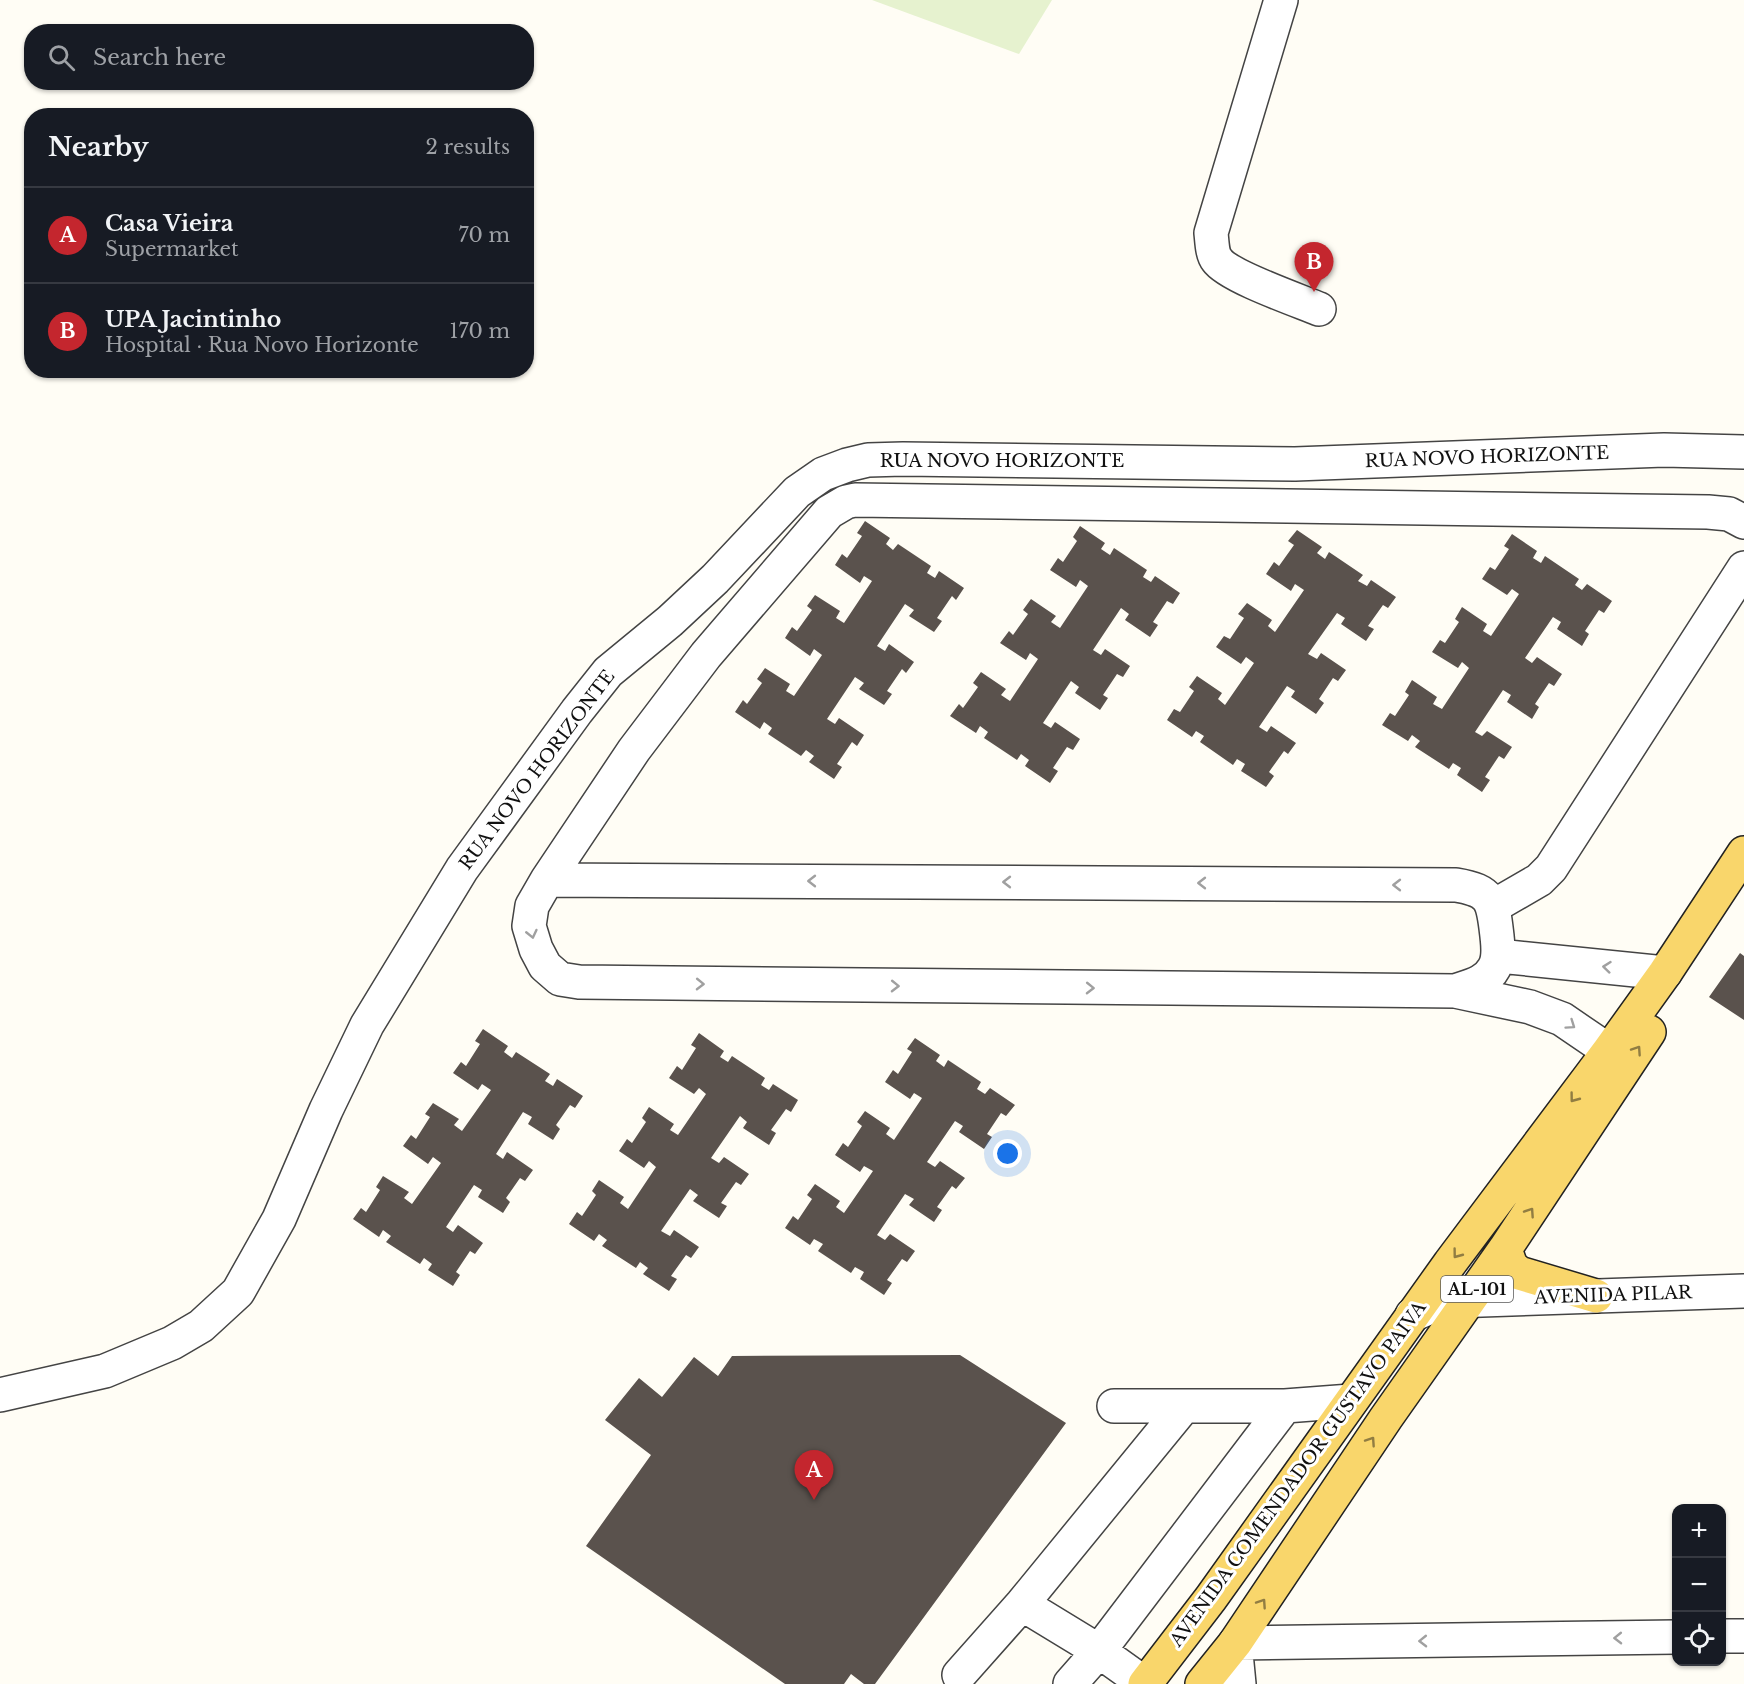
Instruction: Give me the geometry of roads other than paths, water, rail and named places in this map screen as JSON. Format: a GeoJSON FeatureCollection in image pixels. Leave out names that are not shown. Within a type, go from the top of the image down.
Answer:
{"type":"FeatureCollection","features":[{"type":"Feature","properties":{"kind":"main road","name":"AVENIDA COMENDADOR GUSTAVO PAIVA"},"geometry":{"type":"LineString","coordinates":[[1145,1684],[1211,1598],[1412,1315],[1609,1051],[1665,973],[1744,853]]}},
{"type":"Feature","properties":{"kind":"main road","name":"AVENIDA COMENDADOR GUSTAVO PAIVA"},"geometry":{"type":"LineString","coordinates":[[1202,1684],[1235,1643],[1386,1418],[1505,1249],[1744,889]]}},
{"type":"Feature","properties":{"kind":"main road"},"geometry":{"type":"LineString","coordinates":[[1505,1249],[1511,1266],[1519,1273],[1596,1296]]}},
{"type":"Feature","properties":{"kind":"street"},"geometry":{"type":"LineString","coordinates":[[1281,0],[1211,233],[1216,260],[1232,273],[1319,309]]}},
{"type":"Feature","properties":{"kind":"street","name":"RUA NOVO HORIZONTE"},"geometry":{"type":"LineString","coordinates":[[0,1395],[105,1371],[163,1347],[201,1326],[238,1292],[279,1219],[326,1110],[367,1025],[468,860],[608,672],[670,621],[715,579],[797,492],[823,474],[868,460],[903,459],[1295,464],[1664,450],[1744,452]]}},
{"type":"Feature","properties":{"kind":"street"},"geometry":{"type":"LineString","coordinates":[[1609,1051],[1562,1019],[1530,1007],[1455,991],[579,982],[560,979],[545,966],[536,949],[529,926],[532,906],[547,879],[634,750],[706,655],[829,512],[846,502],[855,500],[1708,512],[1729,514],[1744,522]]}},
{"type":"Feature","properties":{"kind":"street"},"geometry":{"type":"LineString","coordinates":[[1494,906],[1539,880],[1551,868],[1744,568]]}},
{"type":"Feature","properties":{"kind":"street"},"geometry":{"type":"LineString","coordinates":[[547,879],[1456,885],[1471,887],[1484,895],[1494,906],[1498,956],[1494,969],[1480,983],[1455,991]]}},
{"type":"Feature","properties":{"kind":"street"},"geometry":{"type":"LineString","coordinates":[[1498,956],[1665,973]]}},
{"type":"Feature","properties":{"kind":"street","name":"AVENIDA PILAR"},"geometry":{"type":"LineString","coordinates":[[1412,1315],[1435,1305],[1469,1300],[1744,1291]]}},
{"type":"Feature","properties":{"kind":"street"},"geometry":{"type":"LineString","coordinates":[[1114,1406],[1285,1406],[1351,1401]]}},
{"type":"Feature","properties":{"kind":"street"},"geometry":{"type":"LineString","coordinates":[[959,1675],[1022,1604],[1184,1406]]}},
{"type":"Feature","properties":{"kind":"street"},"geometry":{"type":"LineString","coordinates":[[1070,1684],[1099,1651],[1285,1406]]}},
{"type":"Feature","properties":{"kind":"street"},"geometry":{"type":"LineString","coordinates":[[1022,1604],[1099,1651],[1145,1684]]}},
{"type":"Feature","properties":{"kind":"street"},"geometry":{"type":"LineString","coordinates":[[1726,1636],[1744,1636]]}},
{"type":"Feature","properties":{"kind":"street"},"geometry":{"type":"LineString","coordinates":[[1239,1684],[1235,1643],[1672,1637]]}},
{"type":"Feature","properties":{"kind":"place","name":"UPA Jacintinho"},"geometry":{"type":"Point","coordinates":[1314,292]}},
{"type":"Feature","properties":{"kind":"place","name":"Casa Vieira"},"geometry":{"type":"Point","coordinates":[814,1500]}}]}
